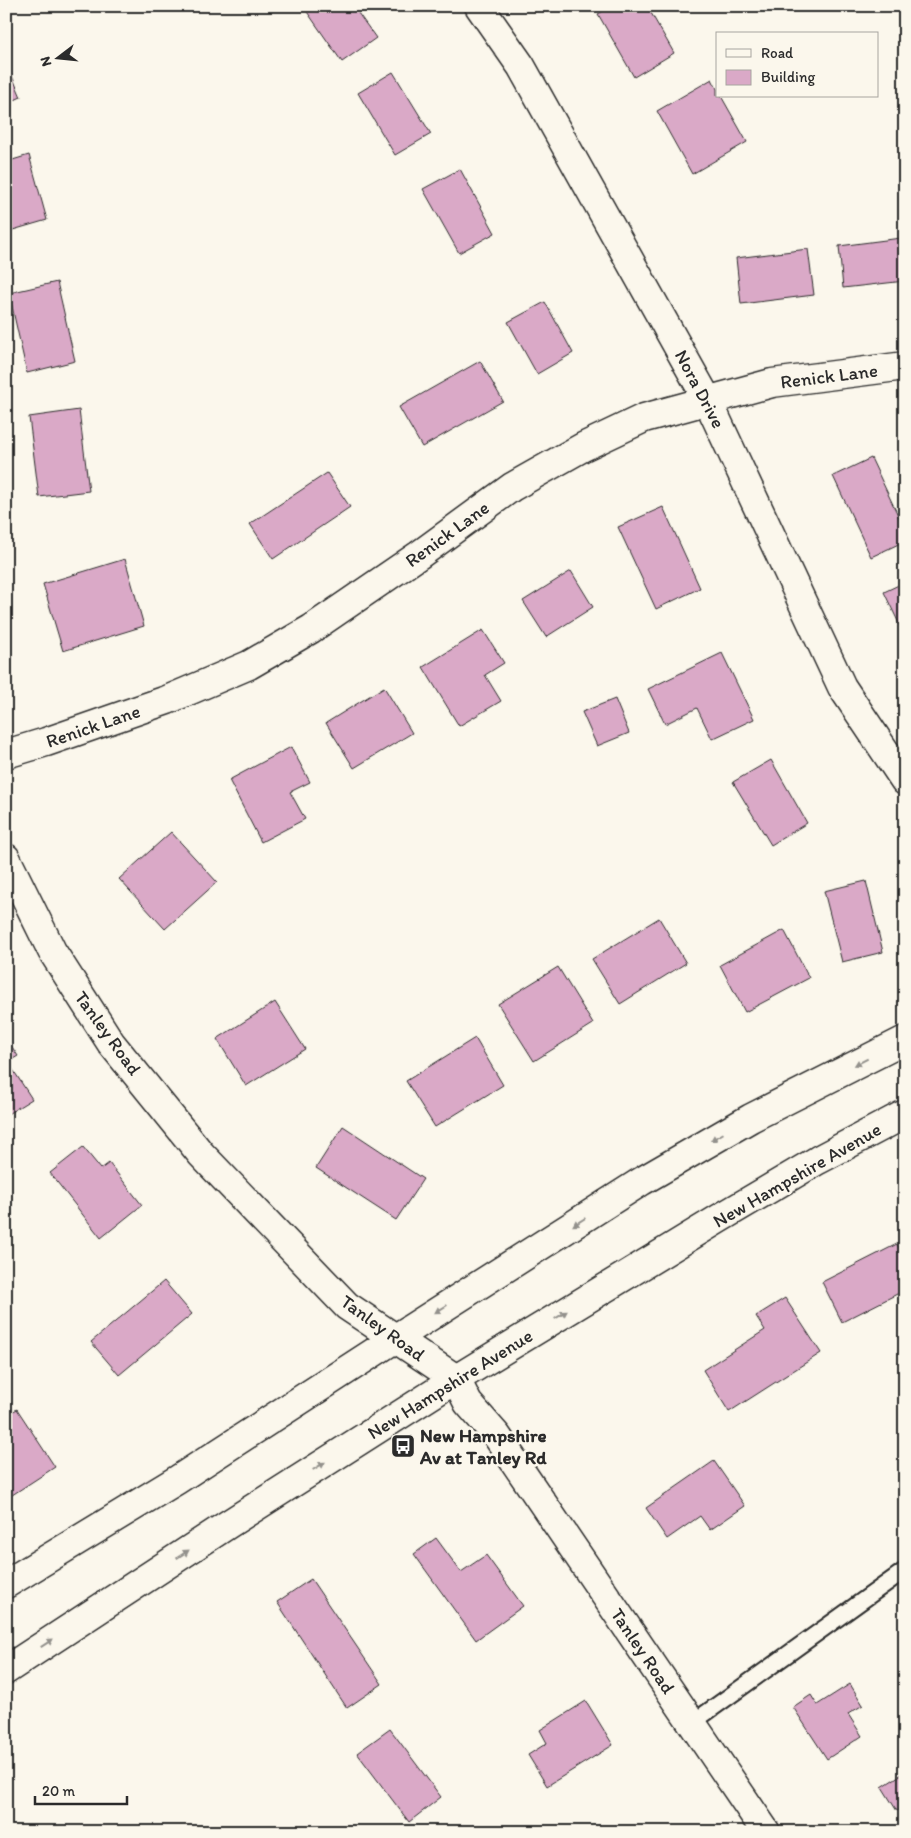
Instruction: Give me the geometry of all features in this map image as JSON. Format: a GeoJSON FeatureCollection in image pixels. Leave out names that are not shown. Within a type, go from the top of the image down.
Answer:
{"type":"FeatureCollection","features":[{"type":"Feature","properties":{"kind":"street","name":"Nora Drive"},"geometry":{"type":"LineString","coordinates":[[479,6],[521,66],[707,400],[842,687],[905,781]]}},
{"type":"Feature","properties":{"kind":"street","name":"Renick Lane"},"geometry":{"type":"LineString","coordinates":[[6,754],[167,700],[249,665],[311,630],[512,487],[583,447],[644,418],[772,383],[905,366]]}},
{"type":"Feature","properties":{"kind":"street","name":"Tanley Road"},"geometry":{"type":"LineString","coordinates":[[6,858],[52,951],[111,1043],[202,1154],[347,1306],[456,1379],[468,1403],[496,1436],[766,1832]]}},
{"type":"Feature","properties":{"kind":"street"},"geometry":{"type":"LineString","coordinates":[[6,1584],[177,1480],[642,1182],[743,1123],[905,1040]]}},
{"type":"Feature","properties":{"kind":"street","name":"New Hampshire Avenue"},"geometry":{"type":"LineString","coordinates":[[6,1670],[227,1525],[456,1379],[818,1160],[905,1114]]}},
{"type":"Feature","properties":{"kind":"lane"},"geometry":{"type":"LineString","coordinates":[[692,1722],[905,1570]]}},
{"type":"Feature","properties":{"kind":"building"},"geometry":{"type":"Polygon","coordinates":[[[303,6],[353,6],[376,38],[342,62],[303,6]]]}},
{"type":"Feature","properties":{"kind":"building"},"geometry":{"type":"Polygon","coordinates":[[[612,6],[647,6],[674,53],[634,77],[598,14],[612,6]]]}},
{"type":"Feature","properties":{"kind":"building"},"geometry":{"type":"Polygon","coordinates":[[[6,62],[21,97],[6,104],[6,62]]]}},
{"type":"Feature","properties":{"kind":"building"},"geometry":{"type":"Polygon","coordinates":[[[393,72],[431,134],[395,155],[358,93],[393,72]]]}},
{"type":"Feature","properties":{"kind":"building"},"geometry":{"type":"Polygon","coordinates":[[[712,79],[716,87],[716,98],[722,98],[747,142],[692,174],[657,111],[712,79]]]}},
{"type":"Feature","properties":{"kind":"building"},"geometry":{"type":"Polygon","coordinates":[[[29,155],[47,220],[6,232],[6,162],[29,155]]]}},
{"type":"Feature","properties":{"kind":"building"},"geometry":{"type":"Polygon","coordinates":[[[460,169],[495,233],[459,253],[423,189],[460,169]]]}},
{"type":"Feature","properties":{"kind":"building"},"geometry":{"type":"Polygon","coordinates":[[[901,238],[905,281],[843,288],[839,246],[901,238]]]}},
{"type":"Feature","properties":{"kind":"building"},"geometry":{"type":"Polygon","coordinates":[[[808,249],[814,295],[741,304],[736,258],[808,249]]]}},
{"type":"Feature","properties":{"kind":"building"},"geometry":{"type":"Polygon","coordinates":[[[57,282],[75,361],[27,373],[9,293],[57,282]]]}},
{"type":"Feature","properties":{"kind":"building"},"geometry":{"type":"Polygon","coordinates":[[[545,302],[573,353],[537,374],[508,322],[545,302]]]}},
{"type":"Feature","properties":{"kind":"building"},"geometry":{"type":"Polygon","coordinates":[[[480,361],[503,401],[422,447],[399,407],[480,361]]]}},
{"type":"Feature","properties":{"kind":"building"},"geometry":{"type":"Polygon","coordinates":[[[79,410],[89,491],[39,497],[29,417],[79,410]]]}},
{"type":"Feature","properties":{"kind":"building"},"geometry":{"type":"Polygon","coordinates":[[[871,458],[905,530],[905,541],[871,557],[833,476],[871,458]]]}},
{"type":"Feature","properties":{"kind":"building"},"geometry":{"type":"Polygon","coordinates":[[[327,473],[350,507],[273,559],[250,524],[327,473]]]}},
{"type":"Feature","properties":{"kind":"building"},"geometry":{"type":"Polygon","coordinates":[[[663,507],[700,588],[656,609],[618,527],[663,507]]]}},
{"type":"Feature","properties":{"kind":"building"},"geometry":{"type":"Polygon","coordinates":[[[125,559],[144,626],[63,651],[43,584],[125,559]]]}},
{"type":"Feature","properties":{"kind":"building"},"geometry":{"type":"Polygon","coordinates":[[[571,571],[593,607],[546,637],[523,601],[571,571]]]}},
{"type":"Feature","properties":{"kind":"building"},"geometry":{"type":"Polygon","coordinates":[[[905,582],[905,636],[884,592],[905,582]]]}},
{"type":"Feature","properties":{"kind":"building"},"geometry":{"type":"Polygon","coordinates":[[[483,630],[504,663],[485,675],[501,701],[459,726],[423,667],[483,630]]]}},
{"type":"Feature","properties":{"kind":"building"},"geometry":{"type":"Polygon","coordinates":[[[722,653],[754,719],[712,739],[697,708],[665,724],[648,689],[722,653]]]}},
{"type":"Feature","properties":{"kind":"building"},"geometry":{"type":"Polygon","coordinates":[[[384,687],[412,733],[354,768],[326,723],[384,687]]]}},
{"type":"Feature","properties":{"kind":"building"},"geometry":{"type":"Polygon","coordinates":[[[615,699],[629,733],[597,746],[582,712],[615,699]]]}},
{"type":"Feature","properties":{"kind":"building"},"geometry":{"type":"Polygon","coordinates":[[[291,747],[310,782],[290,792],[305,819],[261,842],[229,780],[291,747]]]}},
{"type":"Feature","properties":{"kind":"building"},"geometry":{"type":"Polygon","coordinates":[[[771,760],[807,823],[771,845],[733,782],[771,760]]]}},
{"type":"Feature","properties":{"kind":"building"},"geometry":{"type":"Polygon","coordinates":[[[171,832],[217,882],[165,929],[119,879],[171,832]]]}},
{"type":"Feature","properties":{"kind":"building"},"geometry":{"type":"Polygon","coordinates":[[[866,881],[883,952],[842,962],[824,891],[866,881]]]}},
{"type":"Feature","properties":{"kind":"building"},"geometry":{"type":"Polygon","coordinates":[[[659,918],[686,963],[620,1004],[592,959],[659,918]]]}},
{"type":"Feature","properties":{"kind":"building"},"geometry":{"type":"Polygon","coordinates":[[[784,930],[809,978],[745,1012],[720,965],[784,930]]]}},
{"type":"Feature","properties":{"kind":"building"},"geometry":{"type":"Polygon","coordinates":[[[558,967],[593,1024],[534,1061],[498,1004],[558,967]]]}},
{"type":"Feature","properties":{"kind":"building"},"geometry":{"type":"Polygon","coordinates":[[[275,1002],[305,1049],[246,1086],[217,1039],[275,1002]]]}},
{"type":"Feature","properties":{"kind":"building"},"geometry":{"type":"Polygon","coordinates":[[[6,1038],[18,1056],[8,1062],[32,1099],[6,1115],[6,1038]]]}},
{"type":"Feature","properties":{"kind":"building"},"geometry":{"type":"Polygon","coordinates":[[[475,1038],[503,1085],[435,1127],[406,1081],[475,1038]]]}},
{"type":"Feature","properties":{"kind":"building"},"geometry":{"type":"Polygon","coordinates":[[[343,1126],[423,1179],[396,1220],[316,1168],[343,1126]]]}},
{"type":"Feature","properties":{"kind":"building"},"geometry":{"type":"Polygon","coordinates":[[[83,1147],[101,1169],[109,1163],[142,1205],[101,1238],[50,1173],[83,1147]]]}},
{"type":"Feature","properties":{"kind":"building"},"geometry":{"type":"Polygon","coordinates":[[[897,1244],[905,1259],[905,1290],[842,1322],[822,1282],[897,1244]]]}},
{"type":"Feature","properties":{"kind":"building"},"geometry":{"type":"Polygon","coordinates":[[[164,1281],[192,1314],[119,1375],[91,1342],[164,1281]]]}},
{"type":"Feature","properties":{"kind":"building"},"geometry":{"type":"Polygon","coordinates":[[[785,1298],[821,1353],[729,1412],[703,1370],[765,1330],[756,1316],[785,1298]]]}},
{"type":"Feature","properties":{"kind":"building"},"geometry":{"type":"Polygon","coordinates":[[[17,1409],[55,1467],[6,1499],[6,1416],[17,1409]]]}},
{"type":"Feature","properties":{"kind":"building"},"geometry":{"type":"Polygon","coordinates":[[[714,1461],[745,1506],[710,1530],[700,1516],[667,1539],[646,1508],[714,1461]]]}},
{"type":"Feature","properties":{"kind":"building"},"geometry":{"type":"Polygon","coordinates":[[[436,1538],[461,1572],[486,1555],[523,1606],[476,1640],[414,1554],[436,1538]]]}},
{"type":"Feature","properties":{"kind":"building"},"geometry":{"type":"Polygon","coordinates":[[[311,1579],[382,1684],[347,1708],[277,1602],[311,1579]]]}},
{"type":"Feature","properties":{"kind":"building"},"geometry":{"type":"Polygon","coordinates":[[[850,1684],[863,1705],[848,1714],[862,1736],[827,1759],[793,1707],[811,1695],[817,1705],[850,1684]]]}},
{"type":"Feature","properties":{"kind":"building"},"geometry":{"type":"Polygon","coordinates":[[[586,1701],[613,1745],[547,1786],[528,1755],[547,1743],[540,1730],[586,1701]]]}},
{"type":"Feature","properties":{"kind":"building"},"geometry":{"type":"Polygon","coordinates":[[[390,1729],[441,1797],[409,1822],[357,1753],[390,1729]]]}},
{"type":"Feature","properties":{"kind":"building"},"geometry":{"type":"Polygon","coordinates":[[[905,1772],[905,1806],[897,1811],[882,1787],[905,1772]]]}},
{"type":"Feature","properties":{"kind":"place","name":"New Hampshire Av at Tanley Rd"},"geometry":{"type":"Point","coordinates":[403,1446]}}]}
